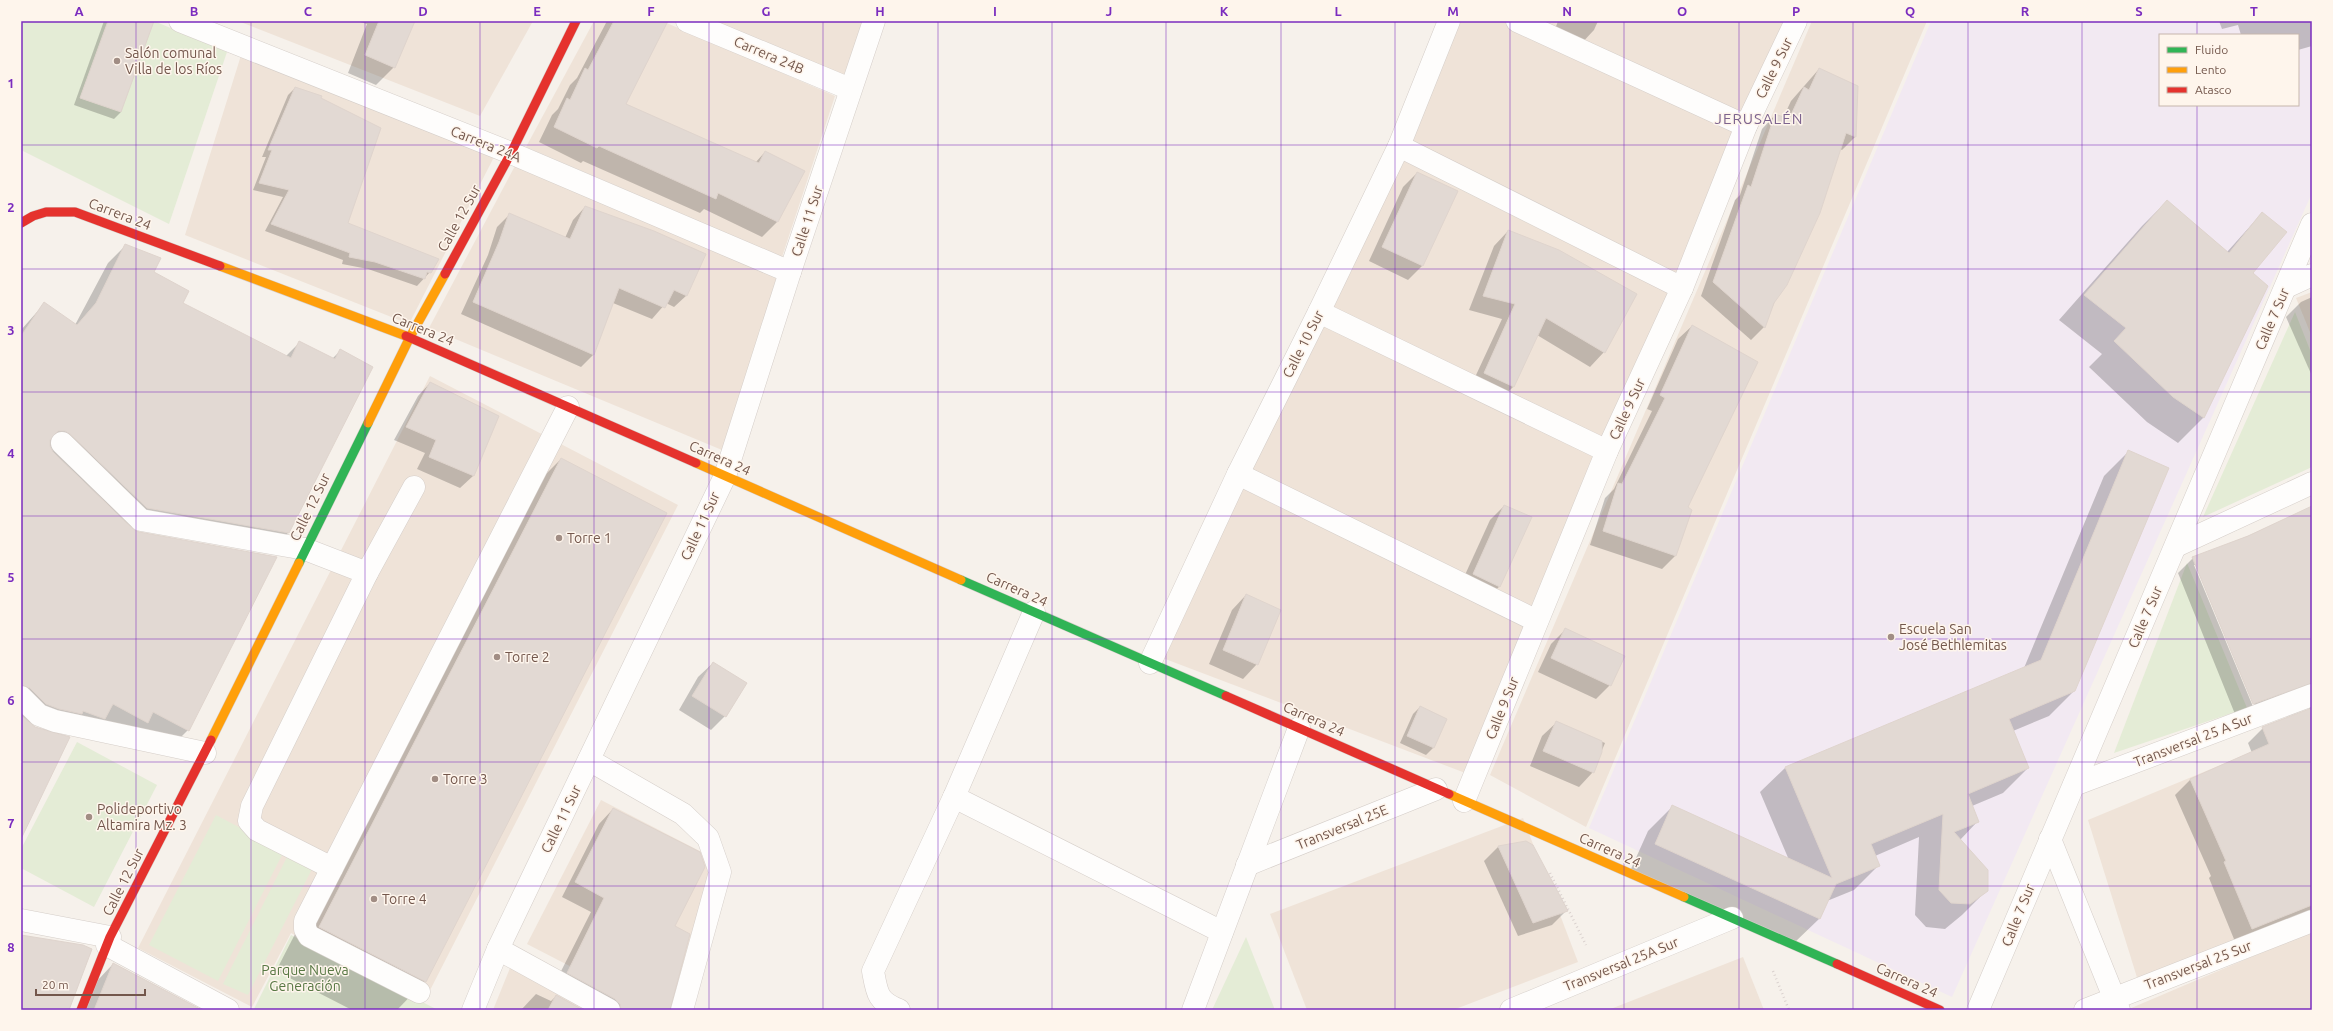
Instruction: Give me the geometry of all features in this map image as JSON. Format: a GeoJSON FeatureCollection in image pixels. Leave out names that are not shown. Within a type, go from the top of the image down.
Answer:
{"type":"FeatureCollection","features":[{"type":"Feature","properties":{"kind":"street","name":"Carrera 24A"},"geometry":{"type":"LineString","coordinates":[[180,21],[511,153],[790,272]]}},
{"type":"Feature","properties":{"kind":"street","name":"Calle 12 Sur"},"geometry":{"type":"LineString","coordinates":[[81,1010],[109,941],[205,754],[410,337],[511,153],[576,21]]}},
{"type":"Feature","properties":{"kind":"street","name":"Carrera 24B"},"geometry":{"type":"LineString","coordinates":[[687,21],[850,89]]}},
{"type":"Feature","properties":{"kind":"street","name":"Calle 11 Sur"},"geometry":{"type":"LineString","coordinates":[[473,1010],[498,949],[725,476],[790,272],[874,21]]}},
{"type":"Feature","properties":{"kind":"street","name":"Calle 10 Sur"},"geometry":{"type":"LineString","coordinates":[[1150,663],[1238,474],[1319,312],[1399,146],[1449,21]]}},
{"type":"Feature","properties":{"kind":"street"},"geometry":{"type":"LineString","coordinates":[[1517,21],[1746,126]]}},
{"type":"Feature","properties":{"kind":"street","name":"Calle 9 Sur"},"geometry":{"type":"LineString","coordinates":[[1464,801],[1607,452],[1682,288],[1746,126],[1796,21]]}},
{"type":"Feature","properties":{"kind":"street"},"geometry":{"type":"LineString","coordinates":[[1399,146],[1682,288]]}},
{"type":"Feature","properties":{"kind":"street","name":"Carrera 24"},"geometry":{"type":"LineString","coordinates":[[21,223],[27,218],[54,210],[75,212],[410,337],[1940,1010]]}},
{"type":"Feature","properties":{"kind":"street","name":"Calle 7 Sur"},"geometry":{"type":"LineString","coordinates":[[1978,1010],[2312,224]]}},
{"type":"Feature","properties":{"kind":"street"},"geometry":{"type":"LineString","coordinates":[[2286,286],[2312,275]]}},
{"type":"Feature","properties":{"kind":"street"},"geometry":{"type":"LineString","coordinates":[[1319,312],[1607,452]]}},
{"type":"Feature","properties":{"kind":"street"},"geometry":{"type":"LineString","coordinates":[[419,992],[310,936],[305,929],[305,921],[568,407]]}},
{"type":"Feature","properties":{"kind":"street"},"geometry":{"type":"LineString","coordinates":[[62,444],[141,520],[305,549],[368,573]]}},
{"type":"Feature","properties":{"kind":"street"},"geometry":{"type":"LineString","coordinates":[[1238,474],[1537,621]]}},
{"type":"Feature","properties":{"kind":"street"},"geometry":{"type":"LineString","coordinates":[[2176,546],[2312,483]]}},
{"type":"Feature","properties":{"kind":"street"},"geometry":{"type":"LineString","coordinates":[[332,868],[257,830],[248,821],[252,806],[368,573],[414,487]]}},
{"type":"Feature","properties":{"kind":"street"},"geometry":{"type":"LineString","coordinates":[[900,1010],[885,1004],[877,991],[873,971],[954,798],[1034,612]]}},
{"type":"Feature","properties":{"kind":"street","name":"Transversal 25 A Sur"},"geometry":{"type":"LineString","coordinates":[[2074,785],[2312,695]]}},
{"type":"Feature","properties":{"kind":"street"},"geometry":{"type":"LineString","coordinates":[[21,697],[39,715],[55,721],[205,754]]}},
{"type":"Feature","properties":{"kind":"street"},"geometry":{"type":"LineString","coordinates":[[1193,1010],[1299,728]]}},
{"type":"Feature","properties":{"kind":"street"},"geometry":{"type":"LineString","coordinates":[[589,760],[683,814],[708,838],[720,872],[682,1010]]}},
{"type":"Feature","properties":{"kind":"street","name":"Transversal 25E"},"geometry":{"type":"LineString","coordinates":[[1247,865],[1436,789]]}},
{"type":"Feature","properties":{"kind":"street"},"geometry":{"type":"LineString","coordinates":[[954,798],[1222,932]]}},
{"type":"Feature","properties":{"kind":"street"},"geometry":{"type":"LineString","coordinates":[[2050,839],[2117,1004]]}},
{"type":"Feature","properties":{"kind":"street","name":"Transversal 25A Sur"},"geometry":{"type":"LineString","coordinates":[[1511,1010],[1732,918]]}},
{"type":"Feature","properties":{"kind":"street"},"geometry":{"type":"LineString","coordinates":[[21,920],[109,941],[228,1010]]}},
{"type":"Feature","properties":{"kind":"street","name":"Transversal 25 Sur"},"geometry":{"type":"LineString","coordinates":[[2085,1010],[2117,1004],[2312,921]]}},
{"type":"Feature","properties":{"kind":"street"},"geometry":{"type":"LineString","coordinates":[[498,949],[609,1010]]}},
{"type":"Feature","properties":{"kind":"path"},"geometry":{"type":"LineString","coordinates":[[1548,870],[1600,972]]}},
{"type":"Feature","properties":{"kind":"shaded area"},"geometry":{"type":"Polygon","coordinates":[[[238,21],[533,21],[480,116],[238,21]]]}},
{"type":"Feature","properties":{"kind":"shaded area"},"geometry":{"type":"Polygon","coordinates":[[[594,21],[662,21],[835,96],[782,257],[526,147],[594,21]]]}},
{"type":"Feature","properties":{"kind":"shaded area"},"geometry":{"type":"Polygon","coordinates":[[[697,21],[871,21],[850,87],[697,21]]]}},
{"type":"Feature","properties":{"kind":"shaded area"},"geometry":{"type":"Polygon","coordinates":[[[1456,21],[1509,21],[1739,128],[1677,279],[1406,142],[1456,21]]]}},
{"type":"Feature","properties":{"kind":"shaded area"},"geometry":{"type":"Polygon","coordinates":[[[1536,21],[1791,21],[1743,116],[1536,21]]]}},
{"type":"Feature","properties":{"kind":"shaded area"},"geometry":{"type":"Polygon","coordinates":[[[1812,21],[1927,21],[1586,827],[1490,775],[1812,21]]]}},
{"type":"Feature","properties":{"kind":"shaded area","name":"Escuela San José Bethlemitas"},"geometry":{"type":"Polygon","coordinates":[[[1931,21],[2312,21],[2312,193],[1952,997],[1589,828],[1931,21]]]}},
{"type":"Feature","properties":{"kind":"shaded area"},"geometry":{"type":"Polygon","coordinates":[[[243,49],[495,155],[409,324],[185,235],[243,49]]]}},
{"type":"Feature","properties":{"kind":"shaded area"},"geometry":{"type":"Polygon","coordinates":[[[1401,152],[1673,291],[1604,442],[1326,310],[1401,152]]]}},
{"type":"Feature","properties":{"kind":"shaded area"},"geometry":{"type":"Polygon","coordinates":[[[516,164],[781,275],[722,450],[429,328],[516,164]]]}},
{"type":"Feature","properties":{"kind":"shaded area"},"geometry":{"type":"Polygon","coordinates":[[[2312,292],[2312,337],[2296,298],[2312,292]]]}},
{"type":"Feature","properties":{"kind":"shaded area"},"geometry":{"type":"Polygon","coordinates":[[[1321,318],[1601,455],[1534,610],[1245,473],[1321,318]]]}},
{"type":"Feature","properties":{"kind":"shaded area"},"geometry":{"type":"Polygon","coordinates":[[[430,376],[678,505],[424,1002],[291,933],[252,1007],[138,948],[430,376]]]}},
{"type":"Feature","properties":{"kind":"shaded area"},"geometry":{"type":"Polygon","coordinates":[[[1242,481],[1532,624],[1468,774],[1160,657],[1242,481]]]}},
{"type":"Feature","properties":{"kind":"shaded area"},"geometry":{"type":"Polygon","coordinates":[[[2312,727],[2312,913],[2140,987],[2088,820],[2312,727]]]}},
{"type":"Feature","properties":{"kind":"shaded area"},"geometry":{"type":"Polygon","coordinates":[[[601,800],[719,861],[670,1010],[655,1010],[527,944],[601,800]]]}},
{"type":"Feature","properties":{"kind":"shaded area"},"geometry":{"type":"Polygon","coordinates":[[[1523,818],[1578,962],[1453,1010],[1307,1010],[1270,914],[1523,818]]]}},
{"type":"Feature","properties":{"kind":"shaded area"},"geometry":{"type":"Polygon","coordinates":[[[2312,931],[2312,1010],[2129,1009],[2312,931]]]}},
{"type":"Feature","properties":{"kind":"shaded area"},"geometry":{"type":"Polygon","coordinates":[[[1743,957],[1764,1010],[1608,1010],[1743,957]]]}},
{"type":"Feature","properties":{"kind":"shaded area"},"geometry":{"type":"Polygon","coordinates":[[[510,968],[586,1010],[493,1010],[510,968]]]}},
{"type":"Feature","properties":{"kind":"green space"},"geometry":{"type":"Polygon","coordinates":[[[21,21],[154,21],[227,52],[169,224],[21,150],[21,21]]]}},
{"type":"Feature","properties":{"kind":"green space"},"geometry":{"type":"Polygon","coordinates":[[[2295,312],[2312,355],[2312,467],[2203,517],[2295,312]]]}},
{"type":"Feature","properties":{"kind":"green space"},"geometry":{"type":"Polygon","coordinates":[[[2187,563],[2247,708],[2114,753],[2187,563]]]}},
{"type":"Feature","properties":{"kind":"green space","name":"Polideportivo Altamira Mz. 3"},"geometry":{"type":"Polygon","coordinates":[[[77,742],[157,785],[94,907],[21,868],[21,849],[77,742]]]}},
{"type":"Feature","properties":{"kind":"green space"},"geometry":{"type":"Polygon","coordinates":[[[216,815],[284,851],[218,981],[149,945],[216,815]]]}},
{"type":"Feature","properties":{"kind":"green space"},"geometry":{"type":"Polygon","coordinates":[[[289,853],[314,865],[248,995],[223,984],[289,853]]]}},
{"type":"Feature","properties":{"kind":"green space","name":"Parque Nueva Generación"},"geometry":{"type":"Polygon","coordinates":[[[291,935],[436,1009],[254,1009],[291,935]]]}},
{"type":"Feature","properties":{"kind":"green space"},"geometry":{"type":"Polygon","coordinates":[[[1246,937],[1275,1010],[1212,1010],[1246,937]]]}},
{"type":"Feature","properties":{"kind":"building","name":"Salón comunal Villa de los Ríos"},"geometry":{"type":"Polygon","coordinates":[[[108,21],[154,21],[121,112],[80,98],[108,21]]]}},
{"type":"Feature","properties":{"kind":"building"},"geometry":{"type":"Polygon","coordinates":[[[379,21],[415,21],[395,68],[365,55],[379,21]]]}},
{"type":"Feature","properties":{"kind":"building"},"geometry":{"type":"Polygon","coordinates":[[[614,21],[668,21],[626,104],[759,163],[765,151],[805,171],[778,222],[718,193],[716,199],[599,146],[597,148],[554,127],[567,98],[570,100],[585,68],[588,70],[614,21]]]}},
{"type":"Feature","properties":{"kind":"building"},"geometry":{"type":"Polygon","coordinates":[[[1819,68],[1858,86],[1856,137],[1846,133],[1820,213],[1787,285],[1774,303],[1765,328],[1713,282],[1748,185],[1751,187],[1775,114],[1789,119],[1804,87],[1809,90],[1819,68]]]}},
{"type":"Feature","properties":{"kind":"building"},"geometry":{"type":"Polygon","coordinates":[[[295,87],[322,96],[321,98],[381,128],[348,223],[439,259],[431,273],[427,272],[425,279],[375,262],[349,257],[350,253],[271,224],[289,190],[259,183],[272,150],[268,150],[295,87]]]}},
{"type":"Feature","properties":{"kind":"building"},"geometry":{"type":"Polygon","coordinates":[[[1417,172],[1458,191],[1423,266],[1382,247],[1417,172]]]}},
{"type":"Feature","properties":{"kind":"building"},"geometry":{"type":"Polygon","coordinates":[[[2167,200],[2229,253],[2262,212],[2287,232],[2253,273],[2268,286],[2204,418],[2173,397],[2114,341],[2126,328],[2084,295],[2167,200]]]}},
{"type":"Feature","properties":{"kind":"building"},"geometry":{"type":"Polygon","coordinates":[[[585,206],[654,231],[706,254],[687,296],[674,290],[665,308],[619,288],[594,355],[473,302],[499,242],[509,213],[570,239],[585,206]]]}},
{"type":"Feature","properties":{"kind":"building"},"geometry":{"type":"Polygon","coordinates":[[[1508,230],[1559,250],[1637,294],[1605,353],[1546,318],[1514,387],[1484,373],[1515,304],[1483,296],[1508,230]]]}},
{"type":"Feature","properties":{"kind":"building"},"geometry":{"type":"Polygon","coordinates":[[[125,244],[161,258],[154,272],[189,291],[183,303],[291,358],[299,341],[335,359],[340,349],[373,367],[289,533],[147,508],[70,434],[65,431],[58,431],[50,440],[50,446],[53,452],[133,529],[139,532],[277,557],[189,731],[153,712],[148,723],[113,704],[105,719],[83,711],[82,714],[59,709],[46,704],[30,688],[21,685],[21,336],[44,302],[77,325],[96,303],[125,244]]]}},
{"type":"Feature","properties":{"kind":"building"},"geometry":{"type":"Polygon","coordinates":[[[1692,325],[1758,362],[1688,507],[1692,510],[1676,556],[1603,531],[1618,483],[1622,484],[1665,398],[1660,395],[1692,325]]]}},
{"type":"Feature","properties":{"kind":"building"},"geometry":{"type":"Polygon","coordinates":[[[430,382],[499,416],[474,476],[429,457],[436,440],[406,427],[430,382]]]}},
{"type":"Feature","properties":{"kind":"building"},"geometry":{"type":"Polygon","coordinates":[[[2128,450],[2169,468],[2075,691],[2009,719],[2029,768],[1968,794],[1979,822],[1954,832],[1988,870],[1988,891],[1970,904],[1951,903],[1939,890],[1943,814],[1871,844],[1880,866],[1836,884],[1820,919],[1655,844],[1672,805],[1832,878],[1785,767],[2041,660],[2128,450]]]}},
{"type":"Feature","properties":{"kind":"building"},"geometry":{"type":"Polygon","coordinates":[[[561,458],[667,513],[426,982],[319,927],[561,458]]]}},
{"type":"Feature","properties":{"kind":"building"},"geometry":{"type":"Polygon","coordinates":[[[1504,505],[1532,517],[1500,587],[1473,574],[1504,505]]]}},
{"type":"Feature","properties":{"kind":"building"},"geometry":{"type":"Polygon","coordinates":[[[2312,506],[2312,683],[2253,704],[2192,557],[2248,536],[2312,506]]]}},
{"type":"Feature","properties":{"kind":"building"},"geometry":{"type":"Polygon","coordinates":[[[1246,594],[1281,610],[1258,665],[1223,650],[1246,594]]]}},
{"type":"Feature","properties":{"kind":"building"},"geometry":{"type":"Polygon","coordinates":[[[1565,628],[1625,656],[1611,686],[1551,658],[1565,628]]]}},
{"type":"Feature","properties":{"kind":"building"},"geometry":{"type":"Polygon","coordinates":[[[713,662],[747,683],[726,717],[692,696],[713,662]]]}},
{"type":"Feature","properties":{"kind":"building"},"geometry":{"type":"Polygon","coordinates":[[[1420,706],[1447,719],[1434,748],[1407,736],[1420,706]]]}},
{"type":"Feature","properties":{"kind":"building"},"geometry":{"type":"Polygon","coordinates":[[[2312,708],[2312,905],[2252,929],[2224,862],[2226,861],[2190,779],[2269,744],[2262,727],[2312,708]]]}},
{"type":"Feature","properties":{"kind":"building"},"geometry":{"type":"Polygon","coordinates":[[[21,715],[35,727],[70,737],[21,839],[21,715]]]}},
{"type":"Feature","properties":{"kind":"building"},"geometry":{"type":"Polygon","coordinates":[[[1556,721],[1602,741],[1602,752],[1594,773],[1543,751],[1556,721]]]}},
{"type":"Feature","properties":{"kind":"building"},"geometry":{"type":"Polygon","coordinates":[[[613,808],[700,852],[705,867],[675,926],[690,934],[670,1010],[621,1010],[620,1004],[615,999],[567,973],[604,898],[575,882],[613,808]]]}},
{"type":"Feature","properties":{"kind":"building"},"geometry":{"type":"Polygon","coordinates":[[[1526,841],[1533,845],[1568,911],[1533,923],[1498,846],[1526,841]]]}},
{"type":"Feature","properties":{"kind":"building"},"geometry":{"type":"Polygon","coordinates":[[[21,935],[83,945],[92,949],[69,1010],[21,1010],[21,935]]]}},
{"type":"Feature","properties":{"kind":"building"},"geometry":{"type":"Polygon","coordinates":[[[113,963],[202,1010],[94,1010],[113,963]]]}},
{"type":"Feature","properties":{"kind":"building"},"geometry":{"type":"Polygon","coordinates":[[[556,995],[583,1010],[548,1010],[556,995]]]}},
{"type":"Feature","properties":{"kind":"traffic: fast"},"geometry":{"type":"LineString","coordinates":[[299,563],[368,423]]}},
{"type":"Feature","properties":{"kind":"traffic: fast"},"geometry":{"type":"LineString","coordinates":[[961,580],[1226,696]]}},
{"type":"Feature","properties":{"kind":"traffic: fast"},"geometry":{"type":"LineString","coordinates":[[1684,897],[1837,964]]}},
{"type":"Feature","properties":{"kind":"traffic: slow"},"geometry":{"type":"LineString","coordinates":[[220,266],[406,336]]}},
{"type":"Feature","properties":{"kind":"traffic: slow"},"geometry":{"type":"LineString","coordinates":[[368,423],[410,337],[445,274]]}},
{"type":"Feature","properties":{"kind":"traffic: slow"},"geometry":{"type":"LineString","coordinates":[[696,463],[961,580]]}},
{"type":"Feature","properties":{"kind":"traffic: slow"},"geometry":{"type":"LineString","coordinates":[[211,740],[299,563]]}},
{"type":"Feature","properties":{"kind":"traffic: slow"},"geometry":{"type":"LineString","coordinates":[[1449,794],[1684,897]]}},
{"type":"Feature","properties":{"kind":"traffic: jam"},"geometry":{"type":"LineString","coordinates":[[445,274],[511,153],[576,21]]}},
{"type":"Feature","properties":{"kind":"traffic: jam"},"geometry":{"type":"LineString","coordinates":[[21,223],[33,216],[46,212],[75,212],[220,266]]}},
{"type":"Feature","properties":{"kind":"traffic: jam"},"geometry":{"type":"LineString","coordinates":[[406,336],[696,463]]}},
{"type":"Feature","properties":{"kind":"traffic: jam"},"geometry":{"type":"LineString","coordinates":[[1226,696],[1449,794]]}},
{"type":"Feature","properties":{"kind":"traffic: jam"},"geometry":{"type":"LineString","coordinates":[[81,1010],[110,937],[211,740]]}},
{"type":"Feature","properties":{"kind":"traffic: jam"},"geometry":{"type":"LineString","coordinates":[[1837,964],[1940,1010]]}},
{"type":"Feature","properties":{"kind":"place","name":"Salón comunal Villa de los Ríos"},"geometry":{"type":"Point","coordinates":[117,61]}},
{"type":"Feature","properties":{"kind":"place","name":"Torre 1"},"geometry":{"type":"Point","coordinates":[559,538]}},
{"type":"Feature","properties":{"kind":"place","name":"Escuela San José Bethlemitas"},"geometry":{"type":"Point","coordinates":[1891,637]}},
{"type":"Feature","properties":{"kind":"place","name":"Torre 2"},"geometry":{"type":"Point","coordinates":[497,657]}},
{"type":"Feature","properties":{"kind":"place","name":"Torre 3"},"geometry":{"type":"Point","coordinates":[435,779]}},
{"type":"Feature","properties":{"kind":"place","name":"Polideportivo Altamira Mz. 3"},"geometry":{"type":"Point","coordinates":[89,817]}},
{"type":"Feature","properties":{"kind":"place","name":"Torre 4"},"geometry":{"type":"Point","coordinates":[374,899]}},
{"type":"Feature","properties":{"kind":"district","name":"JERUSALÉN"},"geometry":{"type":"Point","coordinates":[1759,119]}}]}
